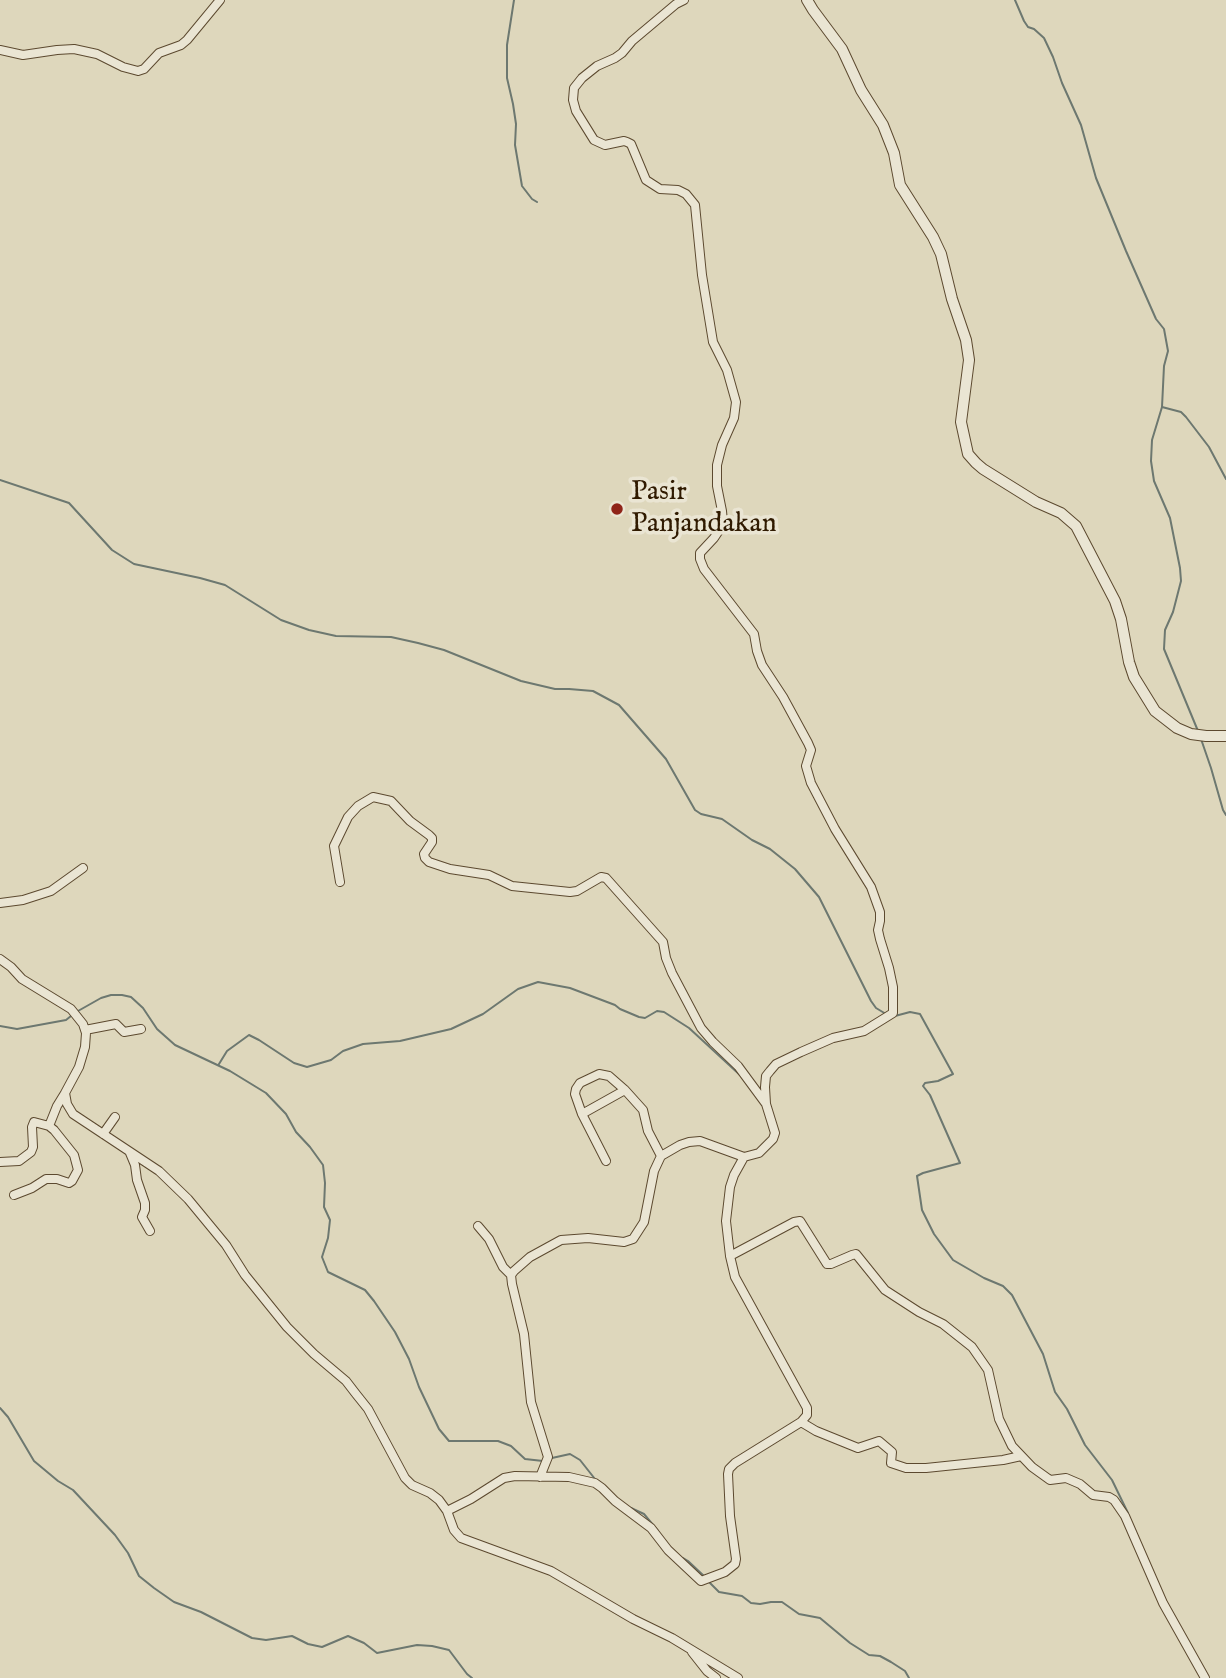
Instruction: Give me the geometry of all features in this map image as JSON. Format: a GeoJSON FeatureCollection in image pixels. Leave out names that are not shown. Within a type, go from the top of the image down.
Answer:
{"type":"FeatureCollection","features":[{"type":"Feature","properties":{"kind":"street"},"geometry":{"type":"LineString","coordinates":[[0,50],[23,55],[74,50],[97,54],[122,67],[138,71],[144,69],[159,53],[187,40],[220,0]]}},
{"type":"Feature","properties":{"kind":"street"},"geometry":{"type":"LineString","coordinates":[[511,1275],[530,1257],[561,1240],[589,1238],[624,1242],[634,1239],[644,1222],[654,1171],[661,1156],[689,1142],[701,1141],[744,1157],[760,1153],[775,1133],[766,1104],[766,1076],[776,1064],[820,1043],[864,1031],[893,1013],[893,987],[878,930],[880,912],[871,887],[835,829],[811,783],[806,766],[811,751],[808,743],[762,664],[751,628],[733,608],[699,559],[700,553],[714,538],[723,522],[717,486],[717,465],[722,445],[734,418],[736,402],[727,370],[713,341],[702,275],[695,205],[692,199],[678,190],[660,189],[646,180],[631,144],[624,141],[605,145],[594,140],[576,111],[573,100],[574,88],[582,78],[597,66],[622,53],[632,41],[684,0]]}},
{"type":"Feature","properties":{"kind":"street"},"geometry":{"type":"LineString","coordinates":[[807,0],[842,49],[861,90],[890,141],[900,185],[942,254],[969,360],[961,422],[968,454],[975,463],[1036,502],[1061,513],[1076,526],[1115,601],[1134,677],[1155,711],[1177,728],[1191,734],[1226,736]]}},
{"type":"Feature","properties":{"kind":"street"},"geometry":{"type":"LineString","coordinates":[[340,882],[334,845],[348,817],[358,806],[373,797],[391,801],[410,821],[432,838],[424,854],[429,862],[450,869],[489,875],[512,886],[570,892],[577,891],[601,877],[606,878],[663,942],[672,973],[701,1028],[738,1066],[766,1104]]}},
{"type":"Feature","properties":{"kind":"street"},"geometry":{"type":"LineString","coordinates":[[0,903],[23,900],[51,891],[83,868]]}},
{"type":"Feature","properties":{"kind":"street"},"geometry":{"type":"LineString","coordinates":[[0,959],[22,979],[71,1009],[85,1030],[85,1047],[79,1067],[57,1105],[50,1126]]}},
{"type":"Feature","properties":{"kind":"street"},"geometry":{"type":"LineString","coordinates":[[85,1030],[116,1024],[124,1032],[141,1028]]}},
{"type":"Feature","properties":{"kind":"street"},"geometry":{"type":"LineString","coordinates":[[606,1161],[575,1094],[580,1083],[594,1075],[609,1076],[645,1113],[648,1131],[661,1156]]}},
{"type":"Feature","properties":{"kind":"street"},"geometry":{"type":"LineString","coordinates":[[582,1114],[625,1090]]}},
{"type":"Feature","properties":{"kind":"street"},"geometry":{"type":"LineString","coordinates":[[65,1093],[67,1104],[76,1118],[159,1171],[188,1199],[287,1327],[346,1381],[368,1409],[405,1478],[439,1500],[461,1538],[551,1571],[738,1678]]}},
{"type":"Feature","properties":{"kind":"street"},"geometry":{"type":"LineString","coordinates":[[103,1134],[115,1117]]}},
{"type":"Feature","properties":{"kind":"street"},"geometry":{"type":"LineString","coordinates":[[0,1162],[19,1161],[32,1152],[34,1122],[50,1126],[74,1155],[78,1165],[77,1174],[69,1183],[46,1179],[14,1195]]}},
{"type":"Feature","properties":{"kind":"street"},"geometry":{"type":"LineString","coordinates":[[130,1153],[145,1203],[142,1217],[150,1231]]}},
{"type":"Feature","properties":{"kind":"street"},"geometry":{"type":"LineString","coordinates":[[447,1511],[504,1478],[569,1476],[595,1483],[651,1528],[668,1550],[698,1580],[726,1572],[735,1564],[729,1469],[807,1415],[807,1408],[735,1277],[726,1221],[730,1187],[744,1157]]}},
{"type":"Feature","properties":{"kind":"street"},"geometry":{"type":"LineString","coordinates":[[730,1256],[797,1220],[802,1223],[827,1264],[852,1255],[858,1256],[885,1290],[943,1324],[972,1347],[988,1370],[999,1419],[1012,1446],[1021,1456],[1049,1480],[1066,1478],[1093,1494],[1114,1500],[1125,1516],[1163,1603],[1205,1678]]}},
{"type":"Feature","properties":{"kind":"street"},"geometry":{"type":"LineString","coordinates":[[478,1226],[489,1239],[503,1267],[511,1275],[524,1334],[531,1402],[546,1461],[540,1477]]}},
{"type":"Feature","properties":{"kind":"street"},"geometry":{"type":"LineString","coordinates":[[800,1422],[858,1448],[878,1441],[892,1452],[891,1463],[906,1468],[1003,1460],[1021,1456]]}},
{"type":"Feature","properties":{"kind":"street"},"geometry":{"type":"LineString","coordinates":[[688,1647],[716,1678]]}},
{"type":"Feature","properties":{"kind":"waterway"},"geometry":{"type":"LineString","coordinates":[[514,0],[507,45],[507,78],[516,124],[515,145],[522,186],[537,202]]}},
{"type":"Feature","properties":{"kind":"waterway"},"geometry":{"type":"LineString","coordinates":[[1015,0],[1024,21],[1044,38],[1053,57],[1081,125],[1096,178],[1156,319],[1164,329],[1168,351],[1164,366],[1162,407],[1152,440],[1151,461],[1154,481],[1170,518],[1181,581],[1165,630],[1164,649],[1198,731]]}},
{"type":"Feature","properties":{"kind":"waterway"},"geometry":{"type":"LineString","coordinates":[[1162,407],[1181,412],[1186,417],[1209,447],[1226,479]]}},
{"type":"Feature","properties":{"kind":"waterway"},"geometry":{"type":"LineString","coordinates":[[0,480],[69,503],[112,550],[134,564],[225,585],[281,620],[336,636],[391,637],[418,643],[444,650],[521,681],[555,689],[593,691],[619,705],[666,759],[695,810],[722,819],[770,849],[795,869],[819,897],[871,1001],[886,1014]]}},
{"type":"Feature","properties":{"kind":"waterway"},"geometry":{"type":"LineString","coordinates":[[1201,739],[1226,815]]}},
{"type":"Feature","properties":{"kind":"waterway"},"geometry":{"type":"LineString","coordinates":[[219,1064],[227,1051],[249,1035],[294,1063],[307,1067],[331,1060],[343,1051],[363,1044],[400,1041],[451,1029],[483,1014],[518,989],[538,982],[570,988],[639,1017],[645,1018],[657,1011],[664,1012],[689,1028],[740,1075]]}},
{"type":"Feature","properties":{"kind":"waterway"},"geometry":{"type":"LineString","coordinates":[[78,1011],[111,995],[131,997],[143,1008],[157,1029],[175,1045],[230,1071],[266,1093],[286,1114],[296,1132],[323,1165],[324,1207],[330,1220],[322,1257],[328,1272],[365,1290],[374,1301],[409,1359],[439,1429],[449,1441],[498,1441],[511,1446],[525,1459],[543,1461]]}},
{"type":"Feature","properties":{"kind":"waterway"},"geometry":{"type":"LineString","coordinates":[[895,1016],[910,1012],[920,1014],[953,1074],[923,1086],[930,1095],[960,1163],[917,1176],[922,1210],[934,1234],[953,1260],[1003,1286],[1012,1295],[1043,1354],[1055,1392],[1085,1445],[1112,1480],[1128,1513]]}},
{"type":"Feature","properties":{"kind":"waterway"},"geometry":{"type":"LineString","coordinates":[[0,1026],[17,1029],[66,1020],[71,1016]]}},
{"type":"Feature","properties":{"kind":"waterway"},"geometry":{"type":"LineString","coordinates":[[0,1408],[34,1461],[73,1490],[115,1535],[128,1553],[139,1576],[174,1602],[201,1612],[252,1638],[266,1640],[292,1636],[322,1647],[348,1636],[377,1653],[417,1645],[449,1650],[472,1678]]}},
{"type":"Feature","properties":{"kind":"waterway"},"geometry":{"type":"LineString","coordinates":[[552,1458],[570,1454],[580,1460],[595,1479]]}},
{"type":"Feature","properties":{"kind":"waterway"},"geometry":{"type":"LineString","coordinates":[[631,1508],[644,1514],[658,1531]]}},
{"type":"Feature","properties":{"kind":"waterway"},"geometry":{"type":"LineString","coordinates":[[683,1558],[705,1577]]}},
{"type":"Feature","properties":{"kind":"waterway"},"geometry":{"type":"LineString","coordinates":[[708,1581],[719,1592],[742,1596],[751,1603],[782,1602],[799,1614],[820,1618],[850,1643],[869,1655],[880,1656],[891,1662],[905,1671],[909,1678]]}},
{"type":"Feature","properties":{"kind":"place","name":"Pasir Panjandakan"},"geometry":{"type":"Point","coordinates":[617,509]}}]}
